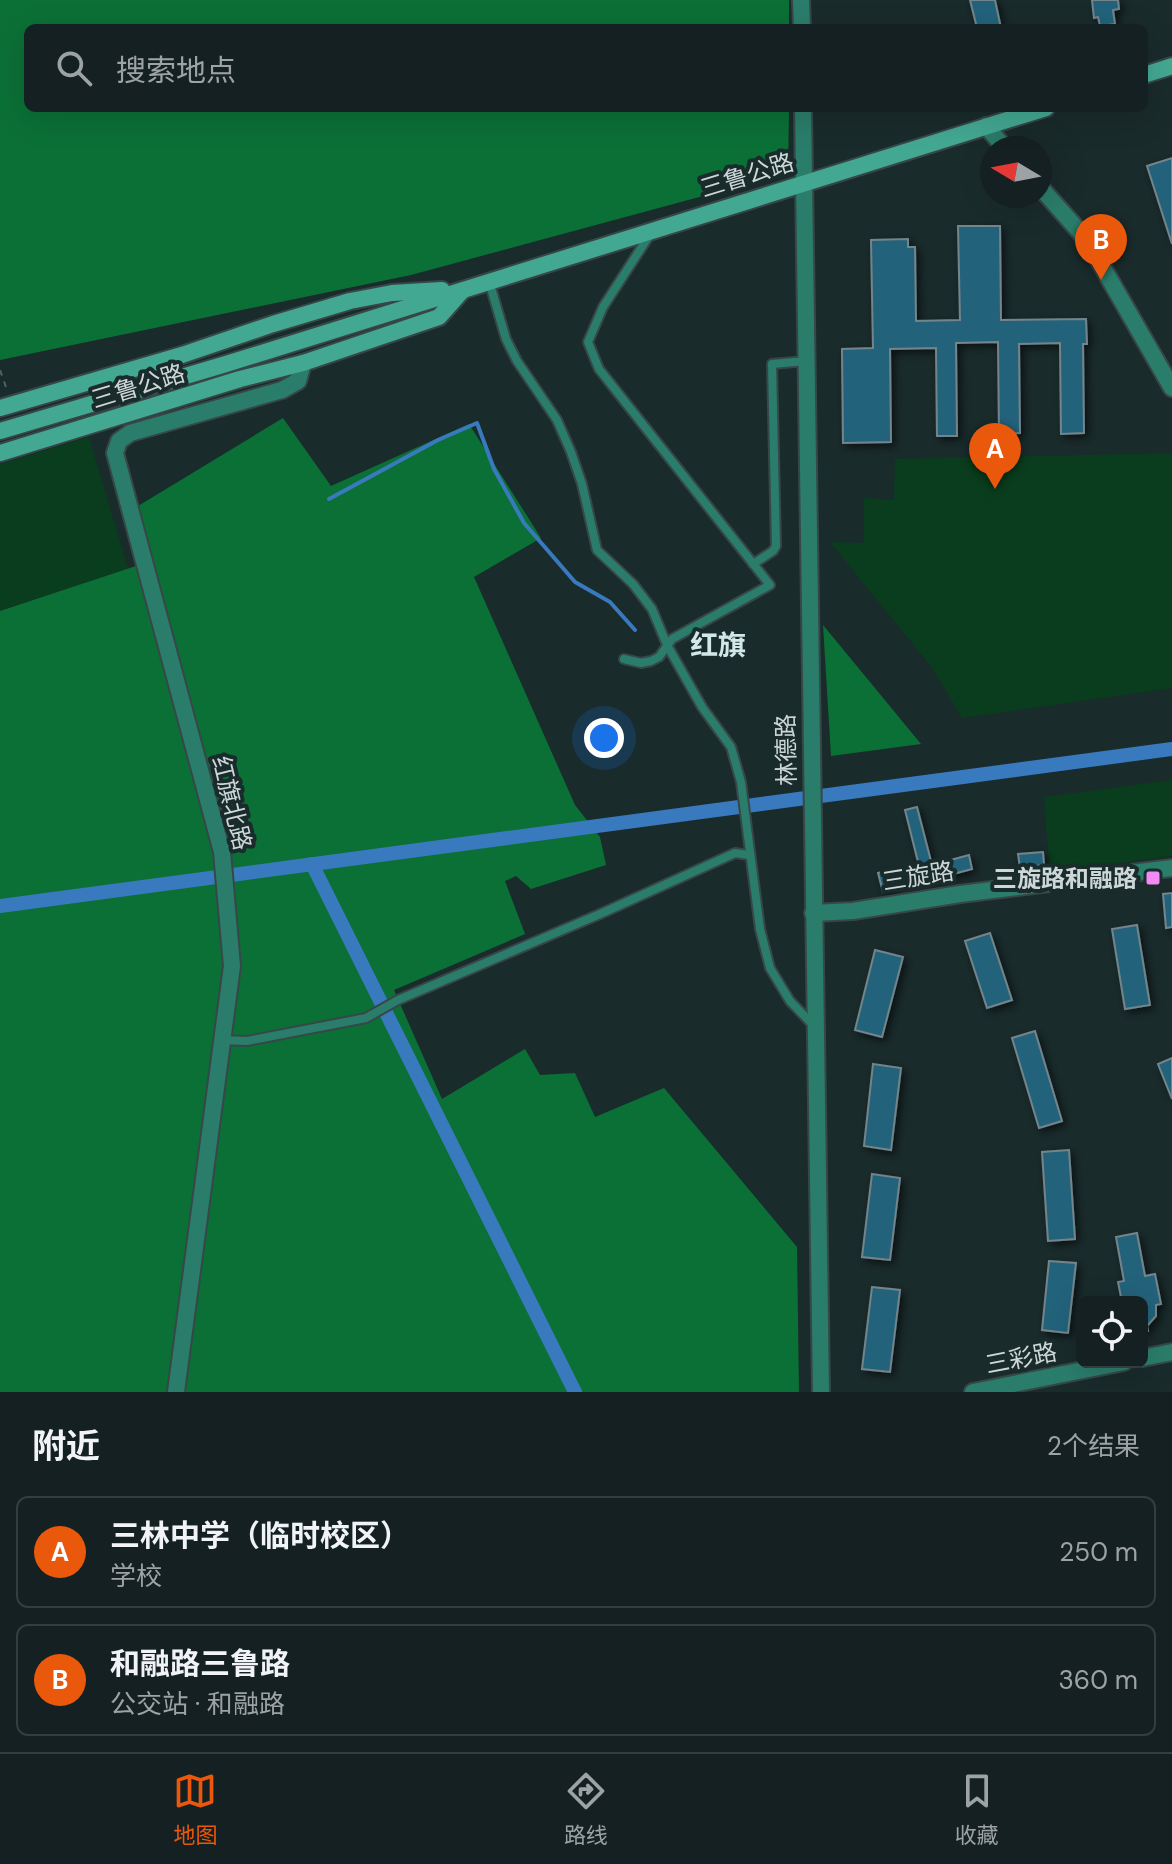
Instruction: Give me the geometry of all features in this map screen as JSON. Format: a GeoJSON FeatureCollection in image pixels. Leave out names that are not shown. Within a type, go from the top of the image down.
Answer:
{"type":"FeatureCollection","features":[{"type":"Feature","properties":{"kind":"main road"},"geometry":{"type":"LineString","coordinates":[[1148,74],[1172,66]]}},
{"type":"Feature","properties":{"kind":"main road","name":"三鲁公路"},"geometry":{"type":"LineString","coordinates":[[0,431],[175,380],[1033,112]]}},
{"type":"Feature","properties":{"kind":"main road","name":"三鲁公路"},"geometry":{"type":"LineString","coordinates":[[0,453],[240,379],[303,363],[439,317],[463,289]]}},
{"type":"Feature","properties":{"kind":"main road","name":"三鲁公路"},"geometry":{"type":"LineString","coordinates":[[0,408],[182,355],[350,301],[392,293],[463,289]]}},
{"type":"Feature","properties":{"kind":"street"},"geometry":{"type":"LineString","coordinates":[[801,0],[802,24]]}},
{"type":"Feature","properties":{"kind":"street","name":"林德路"},"geometry":{"type":"LineString","coordinates":[[803,112],[821,1392]]}},
{"type":"Feature","properties":{"kind":"street"},"geometry":{"type":"LineString","coordinates":[[986,126],[995,136]]}},
{"type":"Feature","properties":{"kind":"street"},"geometry":{"type":"LineString","coordinates":[[1052,201],[1087,240],[1172,388]]}},
{"type":"Feature","properties":{"kind":"street","name":"红旗北路"},"geometry":{"type":"LineString","coordinates":[[176,1392],[232,966],[222,852],[115,453],[119,441],[130,433],[282,390],[298,381],[303,363]]}},
{"type":"Feature","properties":{"kind":"street","name":"三旋路"},"geometry":{"type":"LineString","coordinates":[[813,913],[853,911],[960,894],[1172,868]]}},
{"type":"Feature","properties":{"kind":"street"},"geometry":{"type":"LineString","coordinates":[[1148,1357],[1172,1352]]}},
{"type":"Feature","properties":{"kind":"street","name":"三彩路"},"geometry":{"type":"LineString","coordinates":[[973,1392],[1094,1368]]}},
{"type":"Feature","properties":{"kind":"lane"},"geometry":{"type":"LineString","coordinates":[[624,659],[641,663],[659,657],[672,639],[770,585],[599,369],[588,342],[609,296],[652,230]]}},
{"type":"Feature","properties":{"kind":"lane"},"geometry":{"type":"LineString","coordinates":[[489,281],[506,339],[517,361],[557,420],[571,452],[582,484],[597,550],[633,584],[652,609],[667,645],[702,707],[731,747],[741,782],[760,929],[770,968],[790,1001],[815,1027]]}},
{"type":"Feature","properties":{"kind":"lane"},"geometry":{"type":"LineString","coordinates":[[753,564],[776,546],[772,364],[806,361]]}},
{"type":"Feature","properties":{"kind":"lane"},"geometry":{"type":"LineString","coordinates":[[221,1040],[247,1041],[366,1018],[398,1000],[735,853],[749,855]]}},
{"type":"Feature","properties":{"kind":"path"},"geometry":{"type":"LineString","coordinates":[[0,370],[8,392],[0,394]]}},
{"type":"Feature","properties":{"kind":"green space"},"geometry":{"type":"Polygon","coordinates":[[[0,0],[789,0],[789,24],[24,24],[24,112],[789,112],[788,173],[411,275],[0,360],[0,0]]]}},
{"type":"Feature","properties":{"kind":"green space"},"geometry":{"type":"Polygon","coordinates":[[[283,418],[331,486],[469,424],[541,538],[474,577],[575,805],[600,837],[606,865],[531,889],[516,876],[505,881],[525,934],[394,990],[442,1099],[525,1049],[540,1075],[575,1073],[595,1117],[664,1088],[797,1247],[799,1392],[0,1392],[0,611],[151,561],[138,506],[283,418]]]}},
{"type":"Feature","properties":{"kind":"green space"},"geometry":{"type":"Polygon","coordinates":[[[89,437],[128,569],[0,611],[0,464],[89,437]]]}},
{"type":"Feature","properties":{"kind":"green space"},"geometry":{"type":"Polygon","coordinates":[[[1172,453],[1172,688],[962,718],[933,669],[830,542],[864,543],[864,498],[894,500],[895,459],[1172,453]]]}},
{"type":"Feature","properties":{"kind":"green space"},"geometry":{"type":"Polygon","coordinates":[[[823,625],[921,744],[831,756],[823,625]]]}},
{"type":"Feature","properties":{"kind":"green space"},"geometry":{"type":"Polygon","coordinates":[[[1172,780],[1172,856],[1067,870],[1049,864],[1044,797],[1172,780]]]}},
{"type":"Feature","properties":{"kind":"building"},"geometry":{"type":"Polygon","coordinates":[[[970,0],[995,0],[1000,24],[976,24],[970,0]]]}},
{"type":"Feature","properties":{"kind":"building"},"geometry":{"type":"Polygon","coordinates":[[[1092,0],[1118,0],[1119,9],[1113,10],[1115,24],[1100,24],[1098,17],[1094,18],[1092,0]]]}},
{"type":"Feature","properties":{"kind":"building"},"geometry":{"type":"Polygon","coordinates":[[[1172,158],[1172,244],[1147,166],[1172,158]]]}},
{"type":"Feature","properties":{"kind":"building"},"geometry":{"type":"Polygon","coordinates":[[[958,226],[1000,226],[1001,320],[1086,319],[1087,344],[1083,344],[1084,433],[1061,434],[1060,343],[1019,344],[1020,433],[999,434],[998,342],[956,343],[957,436],[937,436],[936,348],[890,349],[891,442],[843,443],[842,349],[873,348],[871,240],[908,239],[908,247],[915,247],[916,321],[960,320],[958,226]]]}},
{"type":"Feature","properties":{"kind":"building"},"geometry":{"type":"Polygon","coordinates":[[[917,807],[932,865],[969,855],[972,869],[923,882],[905,810],[917,807]]]}},
{"type":"Feature","properties":{"kind":"building"},"geometry":{"type":"Polygon","coordinates":[[[1043,852],[1044,865],[1020,868],[1018,854],[1043,852]]]}},
{"type":"Feature","properties":{"kind":"building"},"geometry":{"type":"Polygon","coordinates":[[[889,870],[894,889],[883,892],[878,873],[889,870]]]}},
{"type":"Feature","properties":{"kind":"building"},"geometry":{"type":"Polygon","coordinates":[[[1172,893],[1172,927],[1166,928],[1163,894],[1172,893]]]}},
{"type":"Feature","properties":{"kind":"building"},"geometry":{"type":"Polygon","coordinates":[[[1137,925],[1150,1005],[1125,1009],[1112,929],[1137,925]]]}},
{"type":"Feature","properties":{"kind":"building"},"geometry":{"type":"Polygon","coordinates":[[[990,933],[1012,1000],[987,1008],[965,941],[990,933]]]}},
{"type":"Feature","properties":{"kind":"building"},"geometry":{"type":"Polygon","coordinates":[[[875,950],[903,957],[882,1037],[855,1030],[875,950]]]}},
{"type":"Feature","properties":{"kind":"building"},"geometry":{"type":"Polygon","coordinates":[[[1035,1031],[1062,1121],[1039,1128],[1012,1038],[1035,1031]]]}},
{"type":"Feature","properties":{"kind":"building"},"geometry":{"type":"Polygon","coordinates":[[[1172,1058],[1172,1099],[1158,1064],[1172,1058]]]}},
{"type":"Feature","properties":{"kind":"building"},"geometry":{"type":"Polygon","coordinates":[[[873,1064],[901,1068],[891,1150],[864,1146],[873,1064]]]}},
{"type":"Feature","properties":{"kind":"building"},"geometry":{"type":"Polygon","coordinates":[[[1069,1150],[1075,1239],[1048,1241],[1042,1152],[1069,1150]]]}},
{"type":"Feature","properties":{"kind":"building"},"geometry":{"type":"Polygon","coordinates":[[[872,1174],[900,1178],[890,1260],[862,1257],[872,1174]]]}},
{"type":"Feature","properties":{"kind":"building"},"geometry":{"type":"Polygon","coordinates":[[[1137,1233],[1145,1276],[1155,1274],[1161,1304],[1156,1305],[1156,1316],[1148,1325],[1148,1296],[1121,1296],[1118,1282],[1124,1281],[1116,1237],[1137,1233]]]}},
{"type":"Feature","properties":{"kind":"building"},"geometry":{"type":"Polygon","coordinates":[[[1049,1261],[1076,1263],[1068,1333],[1042,1330],[1049,1261]]]}},
{"type":"Feature","properties":{"kind":"building"},"geometry":{"type":"Polygon","coordinates":[[[872,1287],[900,1290],[890,1372],[862,1369],[872,1287]]]}},
{"type":"Feature","properties":{"kind":"waterway"},"geometry":{"type":"LineString","coordinates":[[329,499],[438,440],[477,423],[494,469],[524,523],[575,582],[610,602],[635,630]]}},
{"type":"Feature","properties":{"kind":"waterway"},"geometry":{"type":"LineString","coordinates":[[0,906],[1172,749]]}},
{"type":"Feature","properties":{"kind":"waterway"},"geometry":{"type":"LineString","coordinates":[[312,864],[575,1392]]}},
{"type":"Feature","properties":{"kind":"place","name":"和融路三鲁路"},"geometry":{"type":"Point","coordinates":[1101,280]}},
{"type":"Feature","properties":{"kind":"place","name":"三林中学（临时校区）"},"geometry":{"type":"Point","coordinates":[995,489]}},
{"type":"Feature","properties":{"kind":"place","name":"三旋路和融路"},"geometry":{"type":"Point","coordinates":[1153,878]}},
{"type":"Feature","properties":{"kind":"district","name":"红旗"},"geometry":{"type":"Point","coordinates":[718,645]}}]}
